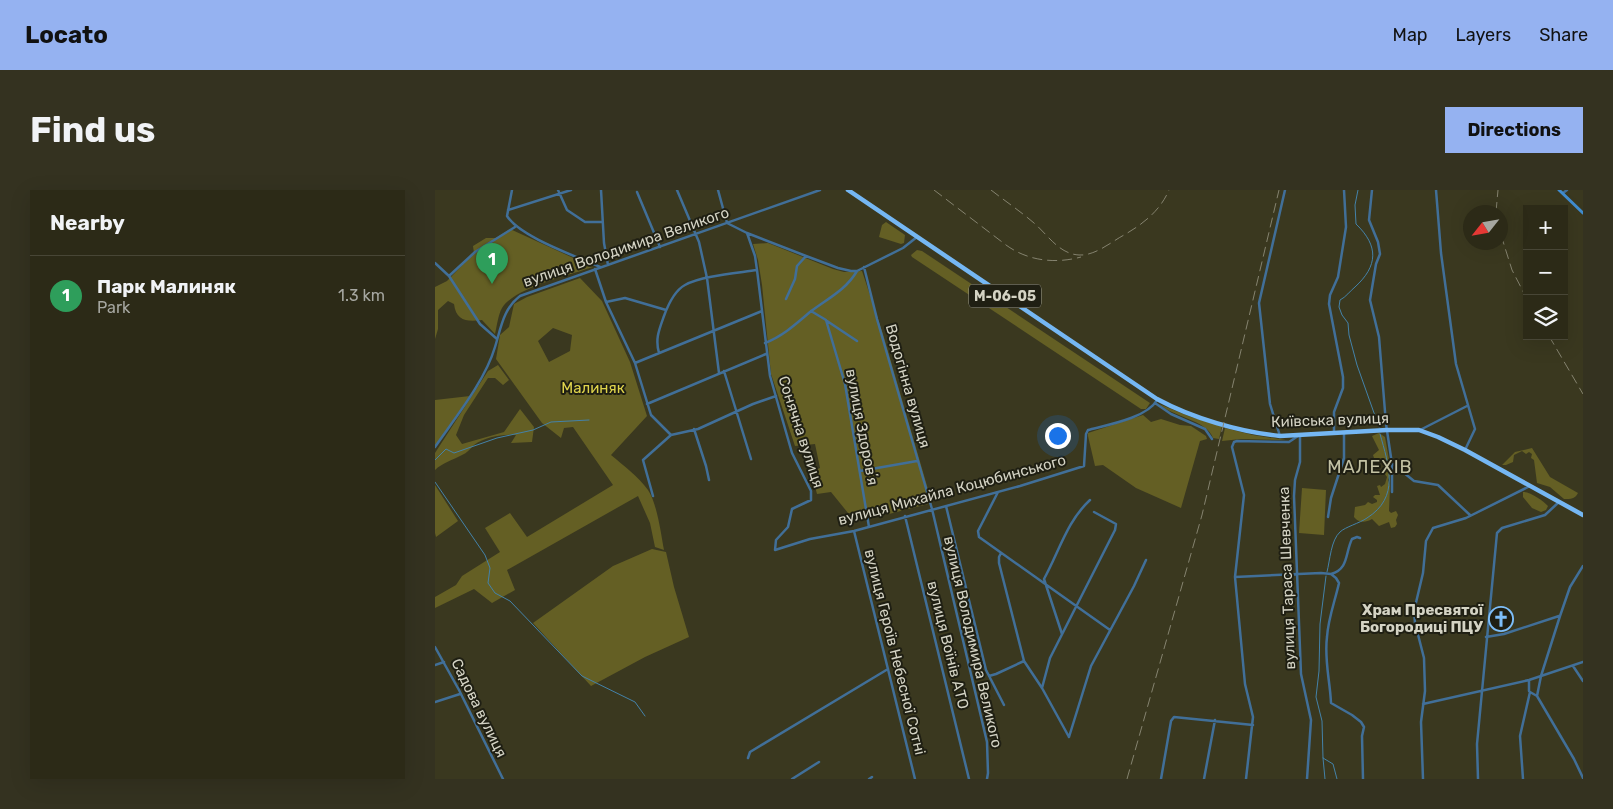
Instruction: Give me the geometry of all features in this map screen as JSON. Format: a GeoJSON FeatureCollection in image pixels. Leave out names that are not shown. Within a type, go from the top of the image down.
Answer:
{"type":"FeatureCollection","features":[{"type":"Feature","properties":{"kind":"highway","name":"М-06-05"},"geometry":{"type":"LineString","coordinates":[[848,190],[917,237]]}},
{"type":"Feature","properties":{"kind":"highway","name":"Київська вулиця"},"geometry":{"type":"LineString","coordinates":[[917,237],[1157,401],[1198,417],[1246,430],[1280,436],[1419,430],[1465,450],[1583,515]]}},
{"type":"Feature","properties":{"kind":"street"},"geometry":{"type":"LineString","coordinates":[[512,190],[507,216],[522,232],[601,267]]}},
{"type":"Feature","properties":{"kind":"street"},"geometry":{"type":"LineString","coordinates":[[508,210],[558,192],[571,190]]}},
{"type":"Feature","properties":{"kind":"street"},"geometry":{"type":"LineString","coordinates":[[601,190],[602,222],[608,265]]}},
{"type":"Feature","properties":{"kind":"street"},"geometry":{"type":"LineString","coordinates":[[677,190],[699,242],[707,278],[719,373]]}},
{"type":"Feature","properties":{"kind":"street"},"geometry":{"type":"LineString","coordinates":[[718,190],[727,223],[747,233],[838,268],[857,271]]}},
{"type":"Feature","properties":{"kind":"street","name":"вулиця Володимира Великого"},"geometry":{"type":"LineString","coordinates":[[435,447],[482,375],[492,356],[506,310],[520,296],[820,190]]}},
{"type":"Feature","properties":{"kind":"street"},"geometry":{"type":"LineString","coordinates":[[1280,436],[1271,404],[1259,303],[1285,190]]}},
{"type":"Feature","properties":{"kind":"street"},"geometry":{"type":"LineString","coordinates":[[1333,434],[1334,412],[1343,388],[1343,377],[1329,304],[1330,295],[1338,277],[1346,227],[1344,190]]}},
{"type":"Feature","properties":{"kind":"street"},"geometry":{"type":"LineString","coordinates":[[1371,190],[1369,220],[1378,242],[1380,254],[1376,264],[1370,300],[1379,337],[1387,430],[1392,464],[1392,492]]}},
{"type":"Feature","properties":{"kind":"street"},"geometry":{"type":"LineString","coordinates":[[1436,190],[1441,253],[1456,364],[1475,429],[1465,450]]}},
{"type":"Feature","properties":{"kind":"street"},"geometry":{"type":"LineString","coordinates":[[1559,190],[1583,213]]}},
{"type":"Feature","properties":{"kind":"street"},"geometry":{"type":"LineString","coordinates":[[1563,194],[1567,190]]}},
{"type":"Feature","properties":{"kind":"street"},"geometry":{"type":"LineString","coordinates":[[558,192],[567,210],[585,222],[602,222]]}},
{"type":"Feature","properties":{"kind":"street"},"geometry":{"type":"LineString","coordinates":[[637,192],[660,247]]}},
{"type":"Feature","properties":{"kind":"street"},"geometry":{"type":"LineString","coordinates":[[449,276],[475,252],[516,226]]}},
{"type":"Feature","properties":{"kind":"street","name":"Сонячна вулиця"},"geometry":{"type":"LineString","coordinates":[[747,233],[755,256],[770,376],[793,453],[811,491],[811,500],[792,509],[788,527],[776,540],[775,550]]}},
{"type":"Feature","properties":{"kind":"street"},"geometry":{"type":"LineString","coordinates":[[765,343],[784,333],[851,282],[857,271],[903,248],[917,237]]}},
{"type":"Feature","properties":{"kind":"street"},"geometry":{"type":"LineString","coordinates":[[786,299],[795,278],[797,266],[806,256]]}},
{"type":"Feature","properties":{"kind":"street"},"geometry":{"type":"LineString","coordinates":[[435,263],[449,276],[480,324],[497,340]]}},
{"type":"Feature","properties":{"kind":"street","name":"Водогінна вулиця"},"geometry":{"type":"LineString","coordinates":[[864,267],[932,510]]}},
{"type":"Feature","properties":{"kind":"street"},"geometry":{"type":"LineString","coordinates":[[595,269],[606,302],[635,363],[651,415],[671,435]]}},
{"type":"Feature","properties":{"kind":"street"},"geometry":{"type":"LineString","coordinates":[[659,353],[656,344],[657,334],[666,310],[675,294],[685,285],[707,278],[757,270]]}},
{"type":"Feature","properties":{"kind":"street"},"geometry":{"type":"LineString","coordinates":[[606,302],[625,298],[666,310]]}},
{"type":"Feature","properties":{"kind":"street"},"geometry":{"type":"LineString","coordinates":[[635,363],[762,311]]}},
{"type":"Feature","properties":{"kind":"street"},"geometry":{"type":"LineString","coordinates":[[811,311],[857,341]]}},
{"type":"Feature","properties":{"kind":"street","name":"вулиця Здоровʼя"},"geometry":{"type":"LineString","coordinates":[[826,320],[845,384],[869,526]]}},
{"type":"Feature","properties":{"kind":"street"},"geometry":{"type":"LineString","coordinates":[[647,404],[766,354]]}},
{"type":"Feature","properties":{"kind":"street"},"geometry":{"type":"LineString","coordinates":[[724,371],[751,459]]}},
{"type":"Feature","properties":{"kind":"street"},"geometry":{"type":"LineString","coordinates":[[653,496],[643,460],[671,435],[694,429],[776,396]]}},
{"type":"Feature","properties":{"kind":"street"},"geometry":{"type":"LineString","coordinates":[[1157,401],[1171,414],[1205,429],[1212,439]]}},
{"type":"Feature","properties":{"kind":"street","name":"вулиця Михайла Коцюбинського"},"geometry":{"type":"LineString","coordinates":[[775,550],[810,539],[854,531],[932,510],[1084,466],[1086,434],[1088,430],[1143,414],[1157,401]]}},
{"type":"Feature","properties":{"kind":"street"},"geometry":{"type":"LineString","coordinates":[[1419,430],[1467,406]]}},
{"type":"Feature","properties":{"kind":"street"},"geometry":{"type":"LineString","coordinates":[[694,429],[709,480]]}},
{"type":"Feature","properties":{"kind":"street"},"geometry":{"type":"LineString","coordinates":[[1328,517],[1331,498],[1344,458],[1344,433]]}},
{"type":"Feature","properties":{"kind":"street"},"geometry":{"type":"LineString","coordinates":[[1246,779],[1253,717],[1245,684],[1235,577],[1244,496],[1232,445],[1234,442],[1239,441],[1289,442],[1300,436]]}},
{"type":"Feature","properties":{"kind":"street","name":"вулиця Тараса Шевченка"},"geometry":{"type":"LineString","coordinates":[[1300,436],[1300,462],[1295,480],[1294,496],[1301,674],[1311,720],[1307,779]]}},
{"type":"Feature","properties":{"kind":"street"},"geometry":{"type":"LineString","coordinates":[[860,471],[917,461]]}},
{"type":"Feature","properties":{"kind":"street"},"geometry":{"type":"LineString","coordinates":[[1392,464],[1414,481],[1438,485],[1470,516]]}},
{"type":"Feature","properties":{"kind":"street"},"geometry":{"type":"LineString","coordinates":[[1423,779],[1421,722],[1425,691],[1424,658],[1415,623],[1415,611],[1423,573],[1426,541],[1433,528],[1466,518],[1530,486]]}},
{"type":"Feature","properties":{"kind":"street"},"geometry":{"type":"LineString","coordinates":[[998,492],[978,531],[979,537],[1110,630]]}},
{"type":"Feature","properties":{"kind":"street"},"geometry":{"type":"LineString","coordinates":[[1062,634],[1044,579],[1069,527],[1090,500]]}},
{"type":"Feature","properties":{"kind":"street"},"geometry":{"type":"LineString","coordinates":[[1478,779],[1477,744],[1497,533],[1502,528],[1545,515],[1559,502]]}},
{"type":"Feature","properties":{"kind":"street","name":"вулиця Володимира Великого"},"geometry":{"type":"LineString","coordinates":[[946,506],[986,670],[1004,704]]}},
{"type":"Feature","properties":{"kind":"street","name":"вулиця Володимира Великого"},"geometry":{"type":"LineString","coordinates":[[932,510],[987,742],[987,779]]}},
{"type":"Feature","properties":{"kind":"street"},"geometry":{"type":"LineString","coordinates":[[1042,688],[1050,658],[1115,530],[1115,524],[1094,512]]}},
{"type":"Feature","properties":{"kind":"street","name":"вулиця Воїнів АТО"},"geometry":{"type":"LineString","coordinates":[[905,516],[969,779]]}},
{"type":"Feature","properties":{"kind":"street","name":"вулиця Героїв Небесної Сотні"},"geometry":{"type":"LineString","coordinates":[[854,531],[915,779]]}},
{"type":"Feature","properties":{"kind":"street"},"geometry":{"type":"LineString","coordinates":[[1235,577],[1312,573],[1331,574],[1343,568],[1353,539],[1360,538]]}},
{"type":"Feature","properties":{"kind":"street"},"geometry":{"type":"LineString","coordinates":[[1001,552],[999,563],[1024,661],[1042,688],[1069,737],[1090,670],[1146,560]]}},
{"type":"Feature","properties":{"kind":"street"},"geometry":{"type":"LineString","coordinates":[[1537,696],[1541,676],[1570,587],[1583,566]]}},
{"type":"Feature","properties":{"kind":"street"},"geometry":{"type":"LineString","coordinates":[[1331,574],[1339,584],[1327,636],[1326,668],[1329,676],[1331,703],[1356,717],[1364,727],[1361,736],[1363,779]]}},
{"type":"Feature","properties":{"kind":"street"},"geometry":{"type":"LineString","coordinates":[[1486,637],[1504,634],[1560,616]]}},
{"type":"Feature","properties":{"kind":"street","name":"Садова вулиця"},"geometry":{"type":"LineString","coordinates":[[435,647],[503,779]]}},
{"type":"Feature","properties":{"kind":"street"},"geometry":{"type":"LineString","coordinates":[[989,676],[1024,661]]}},
{"type":"Feature","properties":{"kind":"street"},"geometry":{"type":"LineString","coordinates":[[435,665],[444,662]]}},
{"type":"Feature","properties":{"kind":"street"},"geometry":{"type":"LineString","coordinates":[[1423,704],[1529,680],[1583,662]]}},
{"type":"Feature","properties":{"kind":"street"},"geometry":{"type":"LineString","coordinates":[[1573,666],[1583,681]]}},
{"type":"Feature","properties":{"kind":"street"},"geometry":{"type":"LineString","coordinates":[[748,758],[750,752],[888,669]]}},
{"type":"Feature","properties":{"kind":"street"},"geometry":{"type":"LineString","coordinates":[[1523,779],[1520,736],[1529,692],[1529,680]]}},
{"type":"Feature","properties":{"kind":"street"},"geometry":{"type":"LineString","coordinates":[[1529,692],[1537,696],[1574,758],[1583,778]]}},
{"type":"Feature","properties":{"kind":"street"},"geometry":{"type":"LineString","coordinates":[[435,702],[460,694]]}},
{"type":"Feature","properties":{"kind":"street"},"geometry":{"type":"LineString","coordinates":[[1161,779],[1171,721],[1174,717],[1253,725]]}},
{"type":"Feature","properties":{"kind":"street"},"geometry":{"type":"LineString","coordinates":[[1204,779],[1215,720]]}},
{"type":"Feature","properties":{"kind":"street"},"geometry":{"type":"LineString","coordinates":[[792,779],[819,762]]}},
{"type":"Feature","properties":{"kind":"green space"},"geometry":{"type":"Polygon","coordinates":[[[886,222],[905,235],[904,243],[901,244],[879,237],[882,225],[886,222]]]}},
{"type":"Feature","properties":{"kind":"green space"},"geometry":{"type":"Polygon","coordinates":[[[510,229],[593,267],[543,283],[518,294],[502,308],[495,334],[482,320],[472,321],[460,317],[455,310],[454,304],[448,301],[438,310],[438,329],[435,339],[435,287],[447,281],[474,253],[473,246],[486,238],[496,238],[510,229]]]}},
{"type":"Feature","properties":{"kind":"green space"},"geometry":{"type":"Polygon","coordinates":[[[768,243],[833,269],[844,272],[862,271],[883,334],[932,503],[889,514],[848,513],[831,492],[817,494],[811,472],[820,468],[815,444],[795,446],[771,374],[762,285],[753,244],[768,243]]]}},
{"type":"Feature","properties":{"kind":"green space"},"geometry":{"type":"Polygon","coordinates":[[[917,250],[922,251],[1150,403],[1146,409],[1141,409],[912,257],[911,255],[917,250]]]}},
{"type":"Feature","properties":{"kind":"green space","name":"Малиняк"},"geometry":{"type":"Polygon","coordinates":[[[580,278],[602,301],[630,362],[647,416],[611,455],[648,490],[656,510],[664,550],[655,547],[650,523],[638,496],[507,570],[515,590],[492,603],[474,589],[435,608],[435,597],[456,585],[462,576],[500,552],[485,528],[510,513],[527,537],[613,485],[573,427],[564,428],[561,438],[542,423],[496,359],[500,335],[509,327],[514,304],[527,297],[580,278]],[[553,328],[538,341],[549,362],[570,351],[572,335],[553,328]]]}},
{"type":"Feature","properties":{"kind":"green space"},"geometry":{"type":"Polygon","coordinates":[[[498,365],[509,380],[503,385],[495,378],[488,378],[464,415],[456,435],[462,444],[504,432],[520,409],[534,427],[532,442],[511,443],[516,435],[489,438],[478,442],[465,453],[444,463],[435,470],[435,453],[488,371],[498,365]]]}},
{"type":"Feature","properties":{"kind":"green space"},"geometry":{"type":"Polygon","coordinates":[[[470,396],[435,447],[435,400],[470,396]]]}},
{"type":"Feature","properties":{"kind":"green space"},"geometry":{"type":"Polygon","coordinates":[[[1159,404],[1191,417],[1222,426],[1219,439],[1213,438],[1204,427],[1159,404]]]}},
{"type":"Feature","properties":{"kind":"green space"},"geometry":{"type":"Polygon","coordinates":[[[1143,415],[1151,422],[1161,419],[1180,425],[1191,426],[1206,436],[1207,439],[1200,441],[1181,508],[1136,488],[1103,465],[1095,466],[1088,433],[1143,415]]]}},
{"type":"Feature","properties":{"kind":"green space"},"geometry":{"type":"Polygon","coordinates":[[[1225,428],[1286,440],[1241,439],[1222,441],[1225,428]]]}},
{"type":"Feature","properties":{"kind":"green space"},"geometry":{"type":"Polygon","coordinates":[[[1379,433],[1385,437],[1391,471],[1388,480],[1390,486],[1389,511],[1391,513],[1396,511],[1398,515],[1397,524],[1391,528],[1389,522],[1379,526],[1372,519],[1362,522],[1354,517],[1355,507],[1365,505],[1368,502],[1372,504],[1377,502],[1373,497],[1380,495],[1377,486],[1380,485],[1381,487],[1385,484],[1387,477],[1383,471],[1383,463],[1374,458],[1373,455],[1379,450],[1372,436],[1379,433]]]}},
{"type":"Feature","properties":{"kind":"green space"},"geometry":{"type":"Polygon","coordinates":[[[1532,448],[1550,477],[1578,493],[1576,496],[1571,499],[1564,499],[1550,487],[1537,483],[1534,460],[1529,452],[1526,454],[1522,451],[1514,455],[1513,462],[1502,465],[1515,452],[1532,448]]]}},
{"type":"Feature","properties":{"kind":"green space"},"geometry":{"type":"Polygon","coordinates":[[[435,485],[458,521],[436,537],[435,533],[435,485]]]}},
{"type":"Feature","properties":{"kind":"green space"},"geometry":{"type":"Polygon","coordinates":[[[1302,488],[1326,490],[1324,535],[1299,533],[1302,488]]]}},
{"type":"Feature","properties":{"kind":"green space"},"geometry":{"type":"Polygon","coordinates":[[[1523,492],[1533,495],[1543,502],[1548,506],[1546,510],[1541,512],[1532,508],[1523,497],[1523,492]]]}},
{"type":"Feature","properties":{"kind":"green space"},"geometry":{"type":"Polygon","coordinates":[[[652,549],[666,552],[689,637],[645,657],[591,686],[533,623],[613,566],[652,549]]]}},
{"type":"Feature","properties":{"kind":"waterway"},"geometry":{"type":"LineString","coordinates":[[1358,190],[1355,205],[1356,224],[1369,240],[1373,256],[1363,279],[1340,300],[1339,307],[1348,323],[1349,335],[1357,365],[1379,427]]}},
{"type":"Feature","properties":{"kind":"waterway"},"geometry":{"type":"LineString","coordinates":[[435,460],[446,449],[454,453],[497,438],[533,430],[551,422],[589,420]]}},
{"type":"Feature","properties":{"kind":"waterway"},"geometry":{"type":"LineString","coordinates":[[1327,572],[1337,536],[1342,530],[1367,518],[1377,510],[1384,501],[1388,491],[1389,469],[1380,434]]}},
{"type":"Feature","properties":{"kind":"waterway"},"geometry":{"type":"LineString","coordinates":[[435,482],[485,555],[490,568],[488,583],[495,593],[510,601],[582,676],[635,702],[645,716]]}},
{"type":"Feature","properties":{"kind":"waterway"},"geometry":{"type":"LineString","coordinates":[[1326,576],[1320,624],[1319,671],[1316,697],[1322,721],[1323,758],[1333,764],[1337,779]]}},
{"type":"Feature","properties":{"kind":"waterway"},"geometry":{"type":"LineString","coordinates":[[1323,758],[1325,779]]}},
{"type":"Feature","properties":{"kind":"railway"},"geometry":{"type":"LineString","coordinates":[[934,190],[1006,245],[1023,255],[1042,260],[1081,257]]}},
{"type":"Feature","properties":{"kind":"railway"},"geometry":{"type":"LineString","coordinates":[[991,190],[1034,223],[1060,248],[1079,255],[1097,251],[1138,226],[1156,211],[1169,190]]}},
{"type":"Feature","properties":{"kind":"railway"},"geometry":{"type":"LineString","coordinates":[[1127,779],[1202,515],[1279,190]]}},
{"type":"Feature","properties":{"kind":"railway"},"geometry":{"type":"LineString","coordinates":[[1497,205],[1498,190]]}},
{"type":"Feature","properties":{"kind":"railway"},"geometry":{"type":"LineString","coordinates":[[1506,250],[1512,270],[1525,295]]}},
{"type":"Feature","properties":{"kind":"railway"},"geometry":{"type":"LineString","coordinates":[[1551,340],[1583,394]]}},
{"type":"Feature","properties":{"kind":"place","name":"Парк Малиняк"},"geometry":{"type":"Point","coordinates":[492,284]}},
{"type":"Feature","properties":{"kind":"place","name":"Храм Пресвятої Богородиці ПЦУ"},"geometry":{"type":"Point","coordinates":[1501,619]}},
{"type":"Feature","properties":{"kind":"district","name":"МАЛЕХІВ"},"geometry":{"type":"Point","coordinates":[1370,467]}}]}
